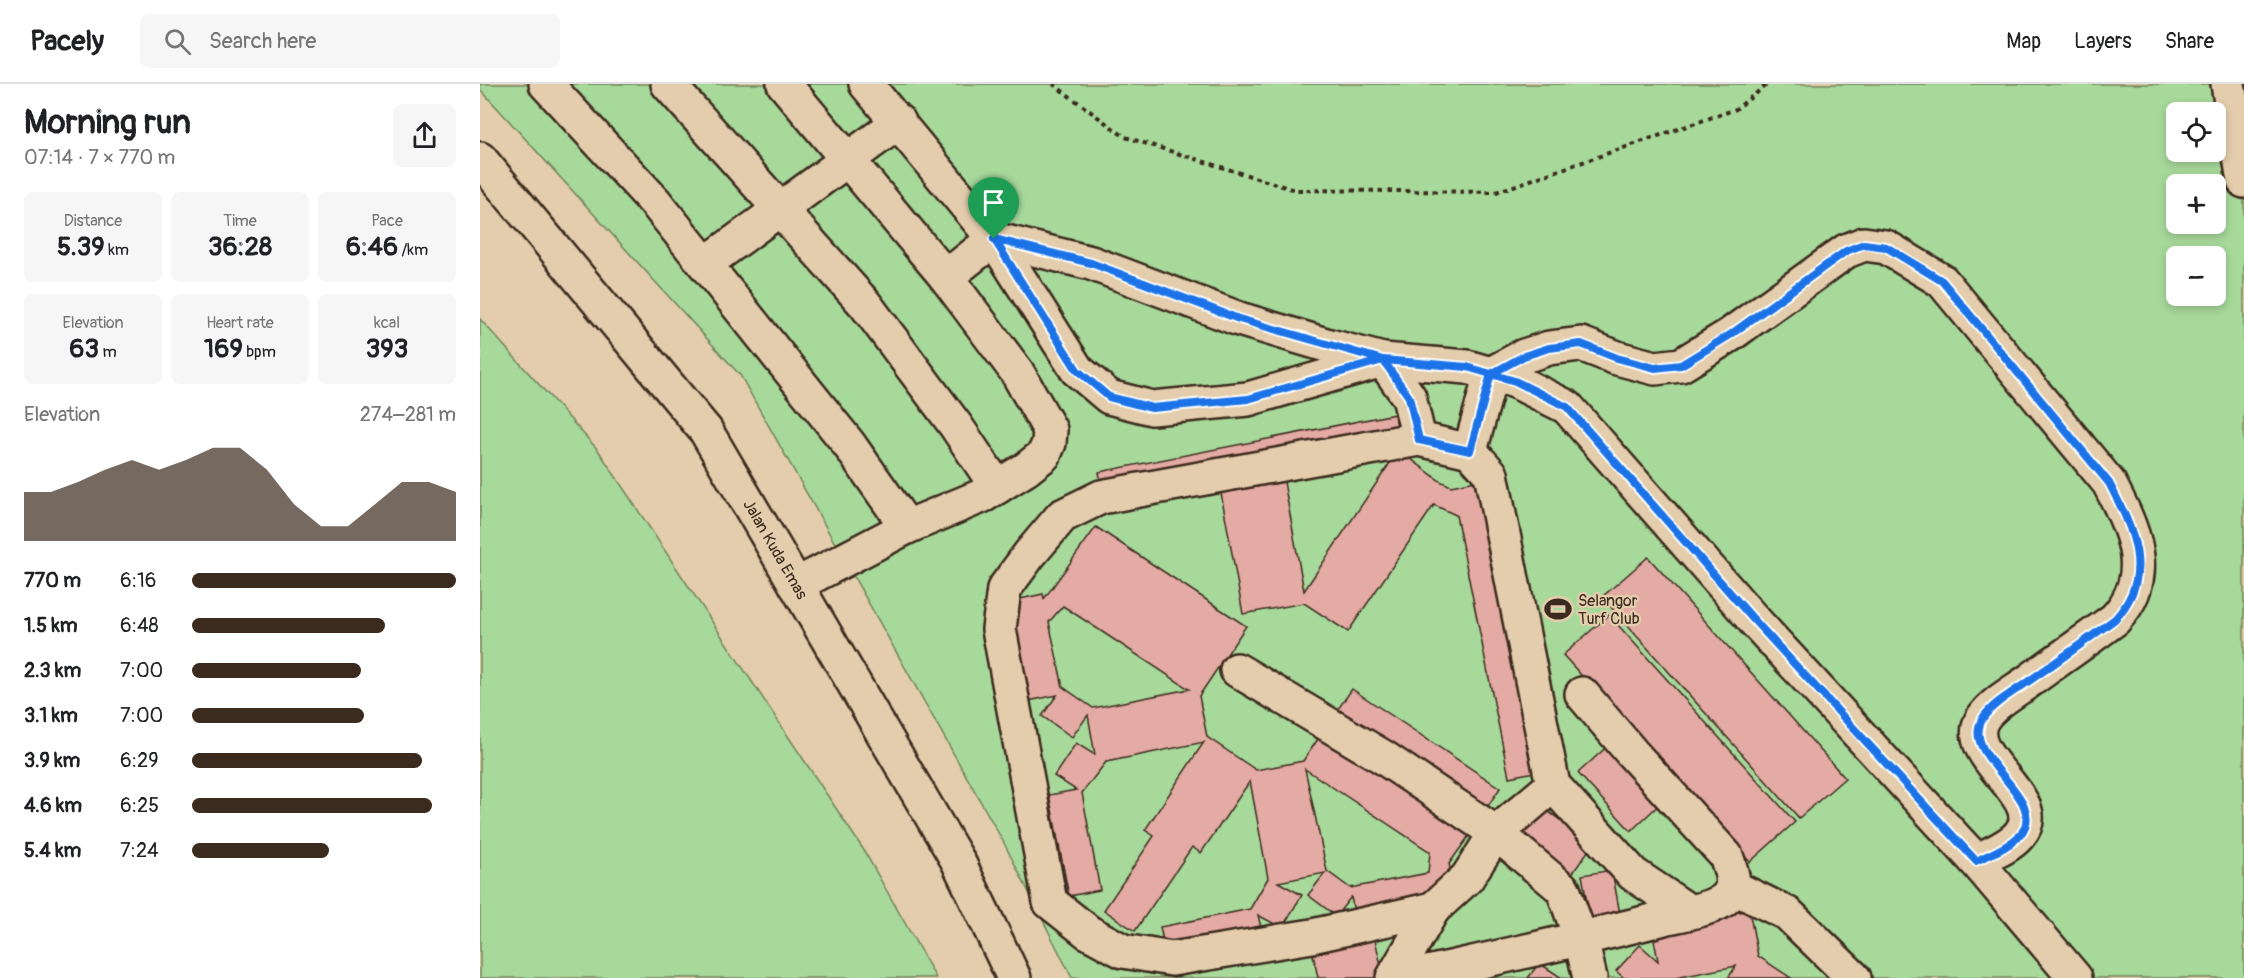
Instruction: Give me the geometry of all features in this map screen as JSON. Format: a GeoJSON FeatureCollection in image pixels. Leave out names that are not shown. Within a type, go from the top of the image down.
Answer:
{"type":"FeatureCollection","features":[{"type":"Feature","properties":{"kind":"street"},"geometry":{"type":"LineString","coordinates":[[546,84],[656,203],[848,443],[908,527]]}},
{"type":"Feature","properties":{"kind":"street"},"geometry":{"type":"LineString","coordinates":[[668,84],[865,304],[956,426],[997,487]]}},
{"type":"Feature","properties":{"kind":"street"},"geometry":{"type":"LineString","coordinates":[[784,84],[946,277],[1017,372],[1050,430],[1049,443],[1044,455],[984,495],[908,527],[796,585]]}},
{"type":"Feature","properties":{"kind":"street"},"geometry":{"type":"LineString","coordinates":[[866,84],[994,239],[1077,370],[1109,397],[1152,408],[1248,399],[1383,360]]}},
{"type":"Feature","properties":{"kind":"street"},"geometry":{"type":"LineString","coordinates":[[2228,84],[2244,181]]}},
{"type":"Feature","properties":{"kind":"street"},"geometry":{"type":"LineString","coordinates":[[705,264],[899,122]]}},
{"type":"Feature","properties":{"kind":"street","name":"Jalan Kuda Emas"},"geometry":{"type":"LineString","coordinates":[[480,159],[706,431],[958,861],[1014,978]]}},
{"type":"Feature","properties":{"kind":"street"},"geometry":{"type":"LineString","coordinates":[[946,277],[994,239]]}},
{"type":"Feature","properties":{"kind":"street"},"geometry":{"type":"LineString","coordinates":[[994,239],[1091,263],[1239,319],[1383,360],[1467,367],[1515,381],[1567,407],[1753,619],[1976,861],[2075,978]]}},
{"type":"Feature","properties":{"kind":"street"},"geometry":{"type":"LineString","coordinates":[[1470,451],[1491,374],[1524,356],[1549,348],[1581,344],[1617,358],[1655,368],[1681,365],[1730,335],[1846,251],[1864,244],[1886,247],[1942,281],[2109,483],[2128,519],[2139,566],[2135,589],[2128,605],[2115,619],[2007,697],[1982,719],[1979,730],[1980,746],[2018,795],[2026,813],[2020,834],[1999,850],[1976,861]]}},
{"type":"Feature","properties":{"kind":"street"},"geometry":{"type":"LineString","coordinates":[[1383,360],[1409,397],[1419,440]]}},
{"type":"Feature","properties":{"kind":"street"},"geometry":{"type":"LineString","coordinates":[[1433,909],[1312,936],[1172,959],[1123,951],[1088,932],[1050,902],[999,629],[1004,589],[1062,516],[1101,497],[1419,440],[1470,451],[1491,474],[1553,785],[1633,874],[1690,912]]}},
{"type":"Feature","properties":{"kind":"street"},"geometry":{"type":"LineString","coordinates":[[1237,670],[1383,757],[1496,833],[1563,889],[1581,939],[1590,978]]}},
{"type":"Feature","properties":{"kind":"street"},"geometry":{"type":"LineString","coordinates":[[1405,978],[1690,912],[1724,901],[1733,887],[1732,873],[1726,855],[1633,754],[1582,694]]}},
{"type":"Feature","properties":{"kind":"street"},"geometry":{"type":"LineString","coordinates":[[1393,978],[1433,909],[1467,878],[1496,833],[1553,785]]}},
{"type":"Feature","properties":{"kind":"street"},"geometry":{"type":"LineString","coordinates":[[1733,887],[1788,914],[1854,978]]}},
{"type":"Feature","properties":{"kind":"path"},"geometry":{"type":"LineString","coordinates":[[1053,84],[1125,137],[1295,190],[1496,192],[1736,109],[1768,84]]}},
{"type":"Feature","properties":{"kind":"green space","name":"Selangor Turf Club"},"geometry":{"type":"Polygon","coordinates":[[[480,84],[2244,84],[2244,978],[1072,978],[1004,843],[740,375],[480,89],[480,84]]]}},
{"type":"Feature","properties":{"kind":"green space"},"geometry":{"type":"Polygon","coordinates":[[[480,319],[598,450],[863,849],[936,978],[480,978],[480,319]]]}},
{"type":"Feature","properties":{"kind":"building"},"geometry":{"type":"Polygon","coordinates":[[[1395,414],[1402,452],[1440,481],[1451,486],[1491,478],[1550,769],[1509,777],[1456,515],[1434,505],[1348,632],[1304,603],[1243,614],[1221,493],[1284,482],[1304,591],[1396,454],[1106,511],[1099,472],[1395,414]]]}},
{"type":"Feature","properties":{"kind":"building"},"geometry":{"type":"Polygon","coordinates":[[[1096,527],[1246,626],[1199,696],[1207,737],[1256,770],[1303,761],[1322,733],[1471,833],[1449,864],[1458,901],[1356,921],[1351,897],[1336,916],[1308,895],[1325,873],[1278,882],[1302,895],[1282,928],[1258,915],[1264,941],[1167,960],[1160,927],[1250,909],[1268,878],[1250,781],[1201,853],[1192,847],[1135,931],[1104,910],[1154,836],[1145,830],[1204,742],[1106,762],[1082,793],[1100,890],[1069,896],[1049,795],[1076,790],[1054,776],[1076,743],[1095,755],[1088,715],[1072,737],[1042,716],[1057,695],[1028,701],[1007,602],[1043,594],[1044,599],[1096,527]],[[1063,606],[1049,622],[1063,687],[1093,708],[1189,689],[1063,606]],[[1305,769],[1327,871],[1350,888],[1428,873],[1430,852],[1305,769]]]}},
{"type":"Feature","properties":{"kind":"building"},"geometry":{"type":"Polygon","coordinates":[[[1648,557],[1845,778],[1799,818],[1602,597],[1648,557]]]}},
{"type":"Feature","properties":{"kind":"building"},"geometry":{"type":"Polygon","coordinates":[[[1609,615],[1795,822],[1750,862],[1563,655],[1609,615]]]}},
{"type":"Feature","properties":{"kind":"building"},"geometry":{"type":"Polygon","coordinates":[[[1352,689],[1500,788],[1486,809],[1338,709],[1352,689]]]}},
{"type":"Feature","properties":{"kind":"building"},"geometry":{"type":"Polygon","coordinates":[[[1612,742],[1665,799],[1631,831],[1578,773],[1612,742]]]}},
{"type":"Feature","properties":{"kind":"building"},"geometry":{"type":"Polygon","coordinates":[[[1542,807],[1593,844],[1572,874],[1521,837],[1542,807]]]}},
{"type":"Feature","properties":{"kind":"building"},"geometry":{"type":"Polygon","coordinates":[[[1612,870],[1621,920],[1591,925],[1582,875],[1612,870]]]}},
{"type":"Feature","properties":{"kind":"building"},"geometry":{"type":"Polygon","coordinates":[[[1749,910],[1758,956],[1791,978],[1728,978],[1736,966],[1675,978],[1624,978],[1616,971],[1640,945],[1658,961],[1652,929],[1749,910]]]}},
{"type":"Feature","properties":{"kind":"building"},"geometry":{"type":"Polygon","coordinates":[[[1373,931],[1384,978],[1318,978],[1311,945],[1373,931]]]}},
{"type":"Feature","properties":{"kind":"building"},"geometry":{"type":"Polygon","coordinates":[[[1539,963],[1562,978],[1528,978],[1539,963]]]}},
{"type":"Feature","properties":{"kind":"place","name":"Selangor Turf Club"},"geometry":{"type":"Point","coordinates":[1558,609]}},
{"type":"Feature","properties":{"kind":"route"},"geometry":{"type":"LineString","coordinates":[[994,239],[1077,370],[1109,397],[1152,408],[1248,399],[1383,360],[1467,367],[1491,374],[1515,381],[1567,407],[1753,619],[1976,861],[1999,850],[2020,834],[2026,813],[2018,795],[1980,746],[1979,730],[1982,719],[2007,697],[2115,619],[2128,605],[2135,589],[2139,566],[2128,519],[2109,483],[1942,281],[1886,247],[1864,244],[1846,251],[1730,335],[1681,365],[1655,368],[1617,358],[1581,344],[1549,348],[1524,356],[1491,374],[1470,451],[1419,440],[1409,397],[1383,360],[1239,319],[1091,263],[994,239]]}}]}
